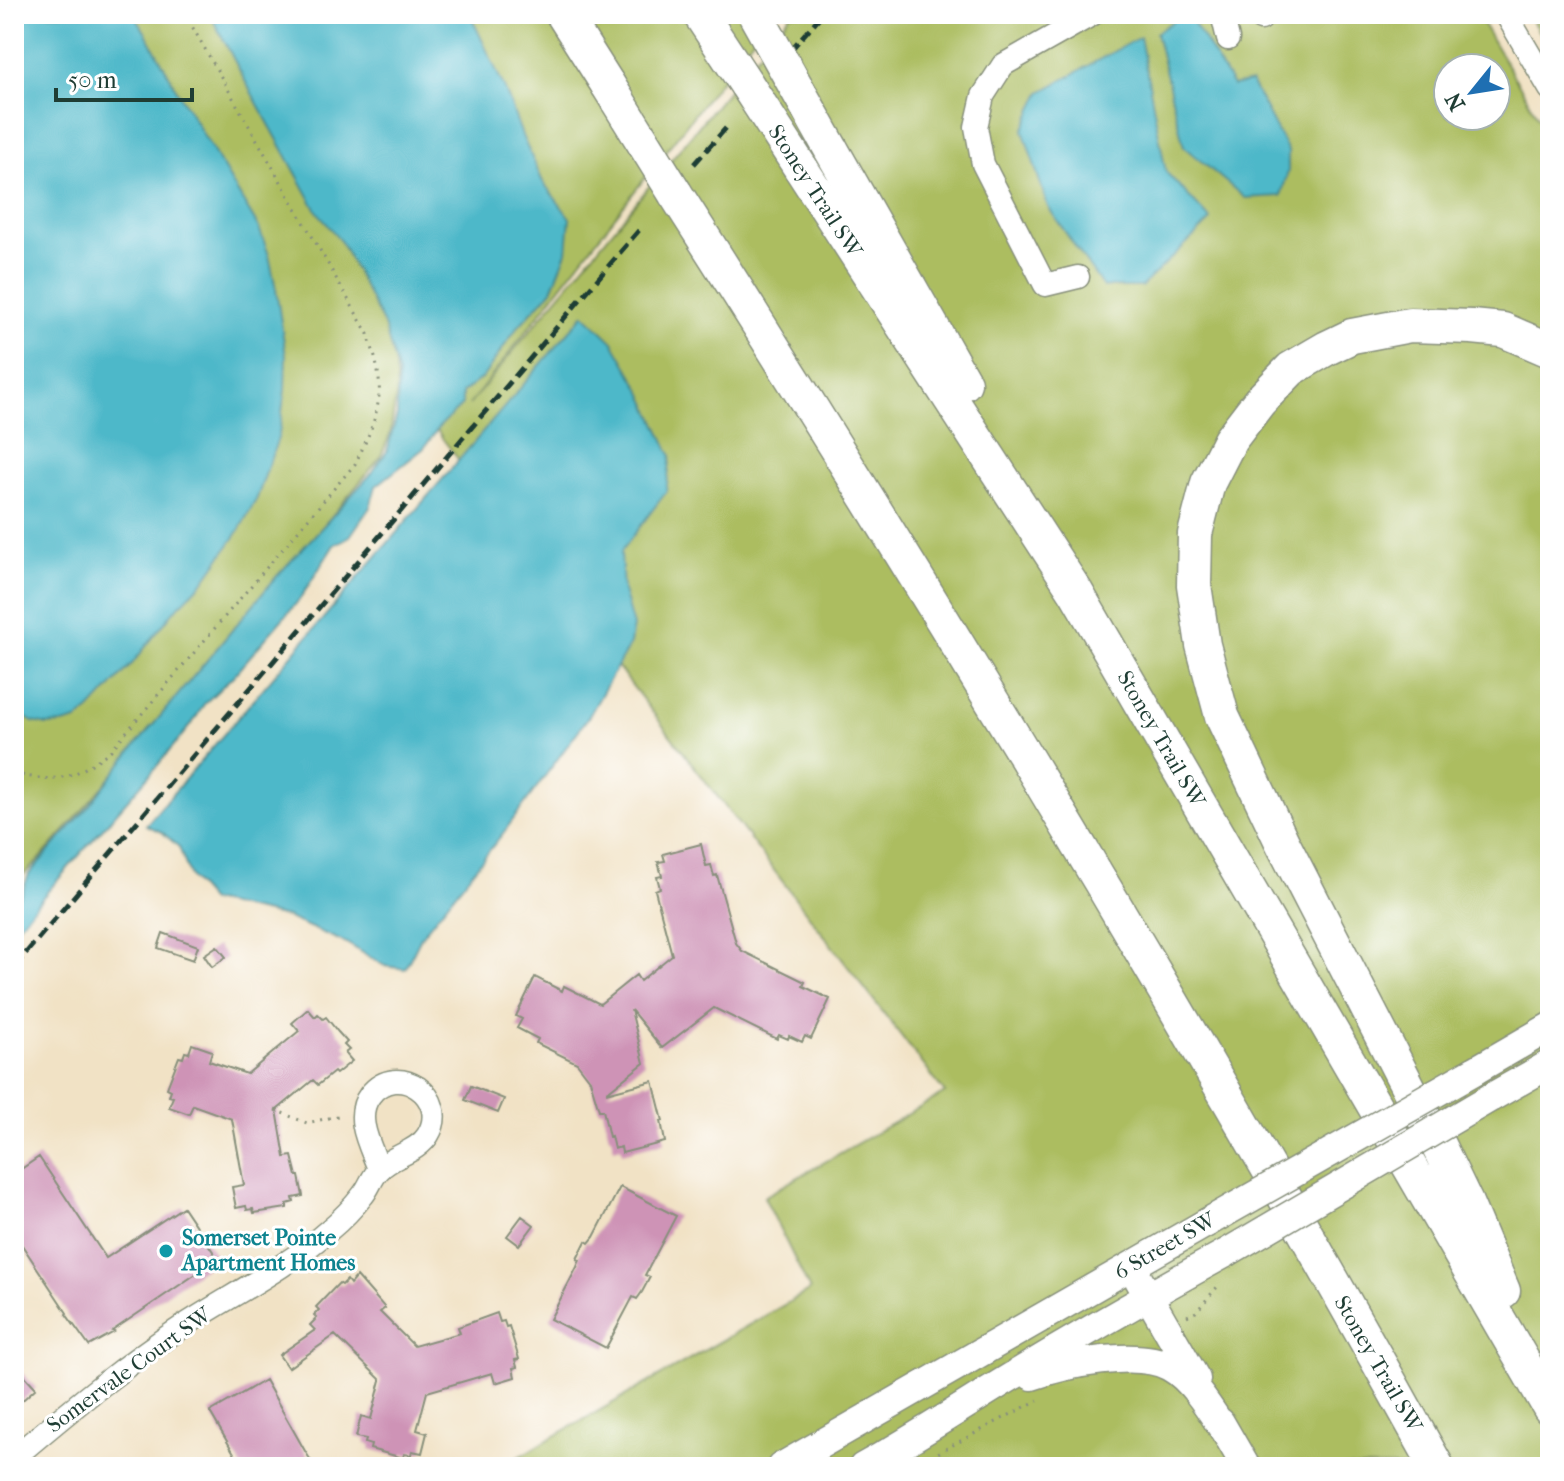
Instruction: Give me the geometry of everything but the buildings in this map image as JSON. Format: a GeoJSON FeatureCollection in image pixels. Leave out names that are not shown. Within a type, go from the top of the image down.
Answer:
{"type":"FeatureCollection","features":[{"type":"Feature","properties":{"kind":"highway","name":"Stoney Trail SW"},"geometry":{"type":"LineString","coordinates":[[563,14],[980,680],[1225,1095],[1437,1467]]}},
{"type":"Feature","properties":{"kind":"highway","name":"Stoney Trail SW"},"geometry":{"type":"LineString","coordinates":[[700,14],[1076,592],[1550,1408]]}},
{"type":"Feature","properties":{"kind":"highway"},"geometry":{"type":"LineString","coordinates":[[755,14],[940,338],[1076,592]]}},
{"type":"Feature","properties":{"kind":"highway"},"geometry":{"type":"LineString","coordinates":[[1550,350],[1503,330],[1410,325],[1352,336],[1291,369],[1259,402],[1230,440],[1208,483],[1195,534],[1194,585],[1203,645],[1222,716],[1283,844],[1466,1203],[1550,1402]]}},
{"type":"Feature","properties":{"kind":"main road","name":"6 Street SW"},"geometry":{"type":"LineString","coordinates":[[781,1467],[1550,1027]]}},
{"type":"Feature","properties":{"kind":"main road","name":"6 Street SW"},"geometry":{"type":"LineString","coordinates":[[863,1467],[1148,1296],[1224,1266],[1490,1098],[1550,1064]]}},
{"type":"Feature","properties":{"kind":"main road"},"geometry":{"type":"LineString","coordinates":[[1130,1266],[1246,1467]]}},
{"type":"Feature","properties":{"kind":"main road"},"geometry":{"type":"LineString","coordinates":[[989,1391],[1039,1373],[1086,1363],[1115,1359],[1150,1360],[1170,1366],[1182,1376],[1229,1438]]}},
{"type":"Feature","properties":{"kind":"street"},"geometry":{"type":"LineString","coordinates":[[1078,277],[1045,285],[983,164],[976,127],[983,96],[1003,65],[1093,14]]}},
{"type":"Feature","properties":{"kind":"street"},"geometry":{"type":"LineString","coordinates":[[1222,14],[1228,39]]}},
{"type":"Feature","properties":{"kind":"street"},"geometry":{"type":"LineString","coordinates":[[1506,14],[1550,89]]}},
{"type":"Feature","properties":{"kind":"street","name":"Somervale Court SW"},"geometry":{"type":"LineString","coordinates":[[18,1457],[92,1392],[162,1341],[312,1244],[364,1195],[379,1169]]}},
{"type":"Feature","properties":{"kind":"path"},"geometry":{"type":"LineString","coordinates":[[14,773],[33,778],[63,778],[89,768],[111,750],[355,464],[378,410],[379,374],[368,334],[185,14]]}},
{"type":"Feature","properties":{"kind":"path"},"geometry":{"type":"LineString","coordinates":[[275,1110],[307,1123],[346,1114]]}},
{"type":"Feature","properties":{"kind":"path"},"geometry":{"type":"LineString","coordinates":[[1180,1319],[1196,1312],[1224,1266]]}},
{"type":"Feature","properties":{"kind":"path"},"geometry":{"type":"LineString","coordinates":[[912,1467],[1045,1397]]}},
{"type":"Feature","properties":{"kind":"green space"},"geometry":{"type":"Polygon","coordinates":[[[14,14],[772,14],[469,405],[791,14],[1477,14],[1500,52],[1432,52],[1432,132],[1512,132],[1512,73],[1550,137],[1550,1467],[501,1467],[810,1290],[764,1197],[945,1093],[442,438],[394,355],[397,390],[390,435],[380,458],[163,718],[20,878],[14,867],[14,14]]]}},
{"type":"Feature","properties":{"kind":"green space"},"geometry":{"type":"Polygon","coordinates":[[[1528,14],[1550,14],[1550,50],[1528,14]]]}},
{"type":"Feature","properties":{"kind":"water"},"geometry":{"type":"Polygon","coordinates":[[[14,14],[134,14],[259,228],[269,255],[286,356],[279,435],[257,498],[237,534],[203,582],[174,611],[90,710],[77,720],[47,725],[33,722],[14,711],[14,14]]]}},
{"type":"Feature","properties":{"kind":"water"},"geometry":{"type":"Polygon","coordinates":[[[210,14],[470,14],[543,182],[570,218],[567,252],[552,290],[517,328],[483,377],[462,393],[462,405],[439,427],[424,448],[376,486],[370,507],[350,536],[334,545],[300,599],[233,676],[204,704],[152,772],[14,930],[14,906],[29,874],[88,807],[277,576],[372,473],[387,451],[397,415],[398,374],[384,325],[341,242],[317,211],[210,14]]]}},
{"type":"Feature","properties":{"kind":"water"},"geometry":{"type":"Polygon","coordinates":[[[1183,14],[1188,14],[1233,86],[1251,82],[1288,151],[1288,171],[1281,196],[1245,198],[1184,147],[1156,33],[1183,14]]]}},
{"type":"Feature","properties":{"kind":"water"},"geometry":{"type":"Polygon","coordinates":[[[1140,37],[1166,172],[1211,220],[1141,287],[1103,287],[1048,207],[1023,130],[1041,92],[1140,37]]]}},
{"type":"Feature","properties":{"kind":"water"},"geometry":{"type":"Polygon","coordinates":[[[584,314],[613,342],[642,392],[671,455],[666,492],[621,552],[623,591],[633,626],[630,644],[589,716],[504,832],[422,935],[405,969],[385,966],[346,943],[286,917],[210,901],[191,879],[179,847],[162,832],[146,825],[584,314]]]}},
{"type":"Feature","properties":{"kind":"railway"},"geometry":{"type":"LineString","coordinates":[[790,51],[822,14]]}},
{"type":"Feature","properties":{"kind":"railway"},"geometry":{"type":"LineString","coordinates":[[694,164],[726,128]]}},
{"type":"Feature","properties":{"kind":"railway"},"geometry":{"type":"LineString","coordinates":[[14,967],[640,229]]}},
{"type":"Feature","properties":{"kind":"place","name":"Somerset Pointe Apartment Homes"},"geometry":{"type":"Point","coordinates":[166,1251]}}]}
